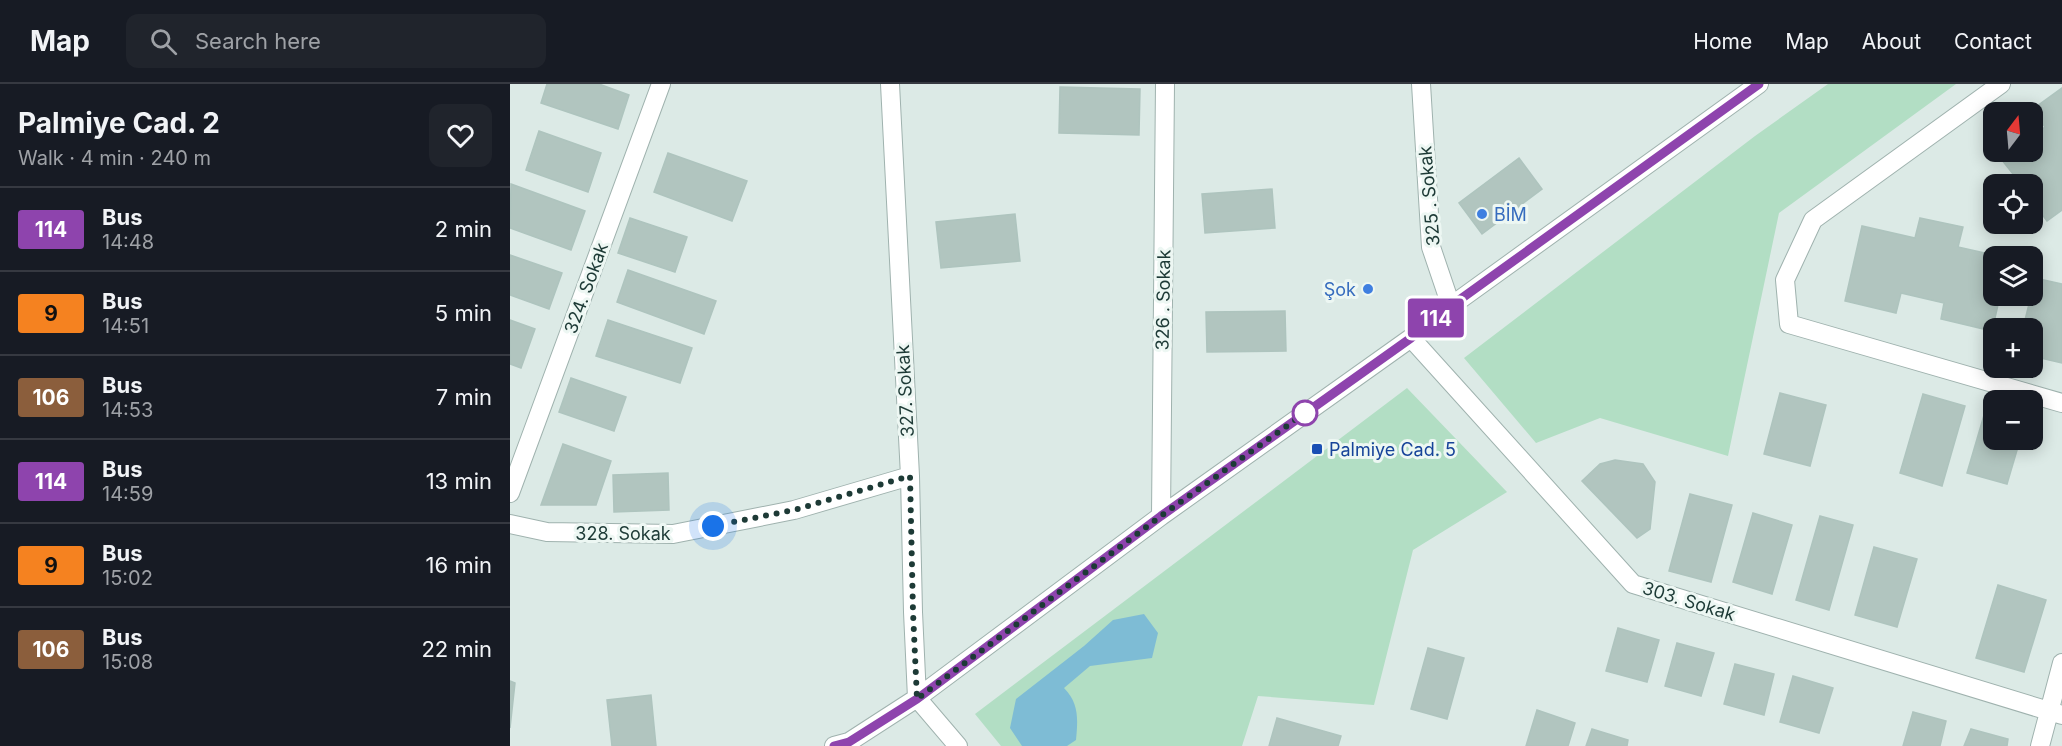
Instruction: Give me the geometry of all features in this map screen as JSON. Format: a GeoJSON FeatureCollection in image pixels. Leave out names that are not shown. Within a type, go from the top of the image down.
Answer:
{"type":"FeatureCollection","features":[{"type":"Feature","properties":{"kind":"street","name":"324. Sokak"},"geometry":{"type":"LineString","coordinates":[[510,493],[661,84]]}},
{"type":"Feature","properties":{"kind":"street","name":"327. Sokak"},"geometry":{"type":"LineString","coordinates":[[890,84],[910,476],[917,699]]}},
{"type":"Feature","properties":{"kind":"street","name":"326 . Sokak"},"geometry":{"type":"LineString","coordinates":[[1161,516],[1165,84]]}},
{"type":"Feature","properties":{"kind":"street","name":"325 . Sokak"},"geometry":{"type":"LineString","coordinates":[[1421,84],[1431,247],[1451,306]]}},
{"type":"Feature","properties":{"kind":"street"},"geometry":{"type":"LineString","coordinates":[[834,746],[849,742],[917,699],[1161,516],[1411,338],[1451,306],[1759,84]]}},
{"type":"Feature","properties":{"kind":"street"},"geometry":{"type":"LineString","coordinates":[[2001,84],[1813,220],[1785,280],[1789,324],[2062,403]]}},
{"type":"Feature","properties":{"kind":"street","name":"303. Sokak"},"geometry":{"type":"LineString","coordinates":[[1411,338],[1633,585],[2056,713]]}},
{"type":"Feature","properties":{"kind":"street","name":"328. Sokak"},"geometry":{"type":"LineString","coordinates":[[510,524],[548,532],[673,534],[794,510],[910,476]]}},
{"type":"Feature","properties":{"kind":"street"},"geometry":{"type":"LineString","coordinates":[[2040,746],[2056,713],[2062,663]]}},
{"type":"Feature","properties":{"kind":"street"},"geometry":{"type":"LineString","coordinates":[[917,699],[958,746]]}},
{"type":"Feature","properties":{"kind":"green space"},"geometry":{"type":"Polygon","coordinates":[[[1828,84],[1956,84],[1779,213],[1728,456],[1600,418],[1536,443],[1464,358],[1755,136],[1828,84]]]}},
{"type":"Feature","properties":{"kind":"green space"},"geometry":{"type":"Polygon","coordinates":[[[1407,388],[1507,492],[1413,550],[1374,705],[1258,696],[1242,746],[1001,746],[975,714],[1407,388]]]}},
{"type":"Feature","properties":{"kind":"water"},"geometry":{"type":"Polygon","coordinates":[[[1144,614],[1158,633],[1152,658],[1090,666],[1064,688],[1075,706],[1076,740],[1067,746],[1022,746],[1010,728],[1016,699],[1084,646],[1113,620],[1144,614]]]}},
{"type":"Feature","properties":{"kind":"building"},"geometry":{"type":"Polygon","coordinates":[[[547,84],[599,84],[629,95],[618,129],[541,103],[547,84]]]}},
{"type":"Feature","properties":{"kind":"building"},"geometry":{"type":"Polygon","coordinates":[[[1060,87],[1140,89],[1139,135],[1059,133],[1060,87]]]}},
{"type":"Feature","properties":{"kind":"building"},"geometry":{"type":"Polygon","coordinates":[[[2062,88],[2062,210],[2047,221],[2043,216],[2043,174],[2013,174],[2003,162],[2043,162],[2043,128],[2045,127],[2043,102],[2062,88]]]}},
{"type":"Feature","properties":{"kind":"building"},"geometry":{"type":"Polygon","coordinates":[[[539,131],[601,153],[588,192],[526,170],[539,131]]]}},
{"type":"Feature","properties":{"kind":"building"},"geometry":{"type":"Polygon","coordinates":[[[668,153],[747,181],[732,221],[654,192],[668,153]]]}},
{"type":"Feature","properties":{"kind":"building"},"geometry":{"type":"Polygon","coordinates":[[[1519,158],[1542,189],[1482,234],[1459,203],[1519,158]]]}},
{"type":"Feature","properties":{"kind":"building"},"geometry":{"type":"Polygon","coordinates":[[[511,184],[585,211],[571,250],[510,228],[511,184]]]}},
{"type":"Feature","properties":{"kind":"building"},"geometry":{"type":"Polygon","coordinates":[[[1272,189],[1275,228],[1205,233],[1202,194],[1272,189]]]}},
{"type":"Feature","properties":{"kind":"building"},"geometry":{"type":"Polygon","coordinates":[[[1015,214],[1020,261],[941,268],[936,222],[1015,214]]]}},
{"type":"Feature","properties":{"kind":"building"},"geometry":{"type":"Polygon","coordinates":[[[630,218],[687,237],[675,272],[618,253],[630,218]]]}},
{"type":"Feature","properties":{"kind":"building"},"geometry":{"type":"Polygon","coordinates":[[[1920,218],[1963,227],[1958,247],[1983,253],[1983,306],[1998,306],[1995,318],[1983,318],[1983,329],[1941,319],[1944,303],[1901,293],[1896,313],[1845,301],[1862,226],[1915,238],[1920,218]]]}},
{"type":"Feature","properties":{"kind":"building"},"geometry":{"type":"Polygon","coordinates":[[[510,255],[562,273],[549,309],[510,295],[510,255]]]}},
{"type":"Feature","properties":{"kind":"building"},"geometry":{"type":"Polygon","coordinates":[[[628,270],[716,301],[704,334],[617,302],[628,270]]]}},
{"type":"Feature","properties":{"kind":"building"},"geometry":{"type":"Polygon","coordinates":[[[2043,280],[2062,284],[2062,363],[2043,359],[2043,318],[2026,318],[2028,306],[2043,306],[2043,280]]]}},
{"type":"Feature","properties":{"kind":"building"},"geometry":{"type":"Polygon","coordinates":[[[1285,311],[1286,351],[1207,352],[1206,312],[1285,311]]]}},
{"type":"Feature","properties":{"kind":"building"},"geometry":{"type":"Polygon","coordinates":[[[510,320],[535,329],[521,368],[510,364],[510,320]]]}},
{"type":"Feature","properties":{"kind":"building"},"geometry":{"type":"Polygon","coordinates":[[[608,320],[692,348],[680,383],[596,356],[608,320]]]}},
{"type":"Feature","properties":{"kind":"building"},"geometry":{"type":"Polygon","coordinates":[[[571,378],[626,397],[614,431],[559,412],[571,378]]]}},
{"type":"Feature","properties":{"kind":"building"},"geometry":{"type":"Polygon","coordinates":[[[1780,393],[1826,405],[1810,466],[1764,454],[1780,393]]]}},
{"type":"Feature","properties":{"kind":"building"},"geometry":{"type":"Polygon","coordinates":[[[1923,394],[1965,406],[1942,486],[1900,473],[1923,394]]]}},
{"type":"Feature","properties":{"kind":"building"},"geometry":{"type":"Polygon","coordinates":[[[1983,418],[1983,450],[2017,450],[2007,484],[1967,473],[1983,418]]]}},
{"type":"Feature","properties":{"kind":"building"},"geometry":{"type":"Polygon","coordinates":[[[563,444],[611,461],[596,505],[541,505],[563,444]]]}},
{"type":"Feature","properties":{"kind":"building"},"geometry":{"type":"Polygon","coordinates":[[[1615,460],[1643,464],[1655,482],[1650,529],[1637,538],[1582,481],[1600,464],[1615,460]]]}},
{"type":"Feature","properties":{"kind":"building"},"geometry":{"type":"Polygon","coordinates":[[[668,473],[669,510],[614,512],[613,475],[668,473]]]}},
{"type":"Feature","properties":{"kind":"building"},"geometry":{"type":"Polygon","coordinates":[[[1690,494],[1732,505],[1711,582],[1669,571],[1690,494]]]}},
{"type":"Feature","properties":{"kind":"building"},"geometry":{"type":"Polygon","coordinates":[[[1753,513],[1792,525],[1772,594],[1733,582],[1753,513]]]}},
{"type":"Feature","properties":{"kind":"building"},"geometry":{"type":"Polygon","coordinates":[[[1820,516],[1853,525],[1829,610],[1796,600],[1820,516]]]}},
{"type":"Feature","properties":{"kind":"building"},"geometry":{"type":"Polygon","coordinates":[[[1874,547],[1917,559],[1897,627],[1855,615],[1874,547]]]}},
{"type":"Feature","properties":{"kind":"building"},"geometry":{"type":"Polygon","coordinates":[[[1998,585],[2046,600],[2024,672],[1976,658],[1998,585]]]}},
{"type":"Feature","properties":{"kind":"building"},"geometry":{"type":"Polygon","coordinates":[[[1618,628],[1659,640],[1647,682],[1606,671],[1618,628]]]}},
{"type":"Feature","properties":{"kind":"building"},"geometry":{"type":"Polygon","coordinates":[[[1677,643],[1714,653],[1701,696],[1665,686],[1677,643]]]}},
{"type":"Feature","properties":{"kind":"building"},"geometry":{"type":"Polygon","coordinates":[[[1428,648],[1464,658],[1447,719],[1411,709],[1428,648]]]}},
{"type":"Feature","properties":{"kind":"building"},"geometry":{"type":"Polygon","coordinates":[[[1735,664],[1774,674],[1764,715],[1724,704],[1735,664]]]}},
{"type":"Feature","properties":{"kind":"building"},"geometry":{"type":"Polygon","coordinates":[[[1793,676],[1833,688],[1819,733],[1780,722],[1793,676]]]}},
{"type":"Feature","properties":{"kind":"building"},"geometry":{"type":"Polygon","coordinates":[[[510,681],[515,683],[510,728],[510,681]]]}},
{"type":"Feature","properties":{"kind":"building"},"geometry":{"type":"Polygon","coordinates":[[[651,695],[656,746],[612,746],[607,700],[651,695]]]}},
{"type":"Feature","properties":{"kind":"building"},"geometry":{"type":"Polygon","coordinates":[[[1537,710],[1575,723],[1568,746],[1526,746],[1537,710]]]}},
{"type":"Feature","properties":{"kind":"building"},"geometry":{"type":"Polygon","coordinates":[[[1913,712],[1946,721],[1940,746],[1903,746],[1913,712]]]}},
{"type":"Feature","properties":{"kind":"building"},"geometry":{"type":"Polygon","coordinates":[[[1277,718],[1341,736],[1338,746],[1269,746],[1277,718]]]}},
{"type":"Feature","properties":{"kind":"building"},"geometry":{"type":"Polygon","coordinates":[[[1592,729],[1628,740],[1627,746],[1586,746],[1592,729]]]}},
{"type":"Feature","properties":{"kind":"building"},"geometry":{"type":"Polygon","coordinates":[[[1971,729],[2008,739],[2007,746],[1964,746],[1971,729]]]}},
{"type":"Feature","properties":{"kind":"bus line","name":"114"},"geometry":{"type":"LineString","coordinates":[[834,746],[849,742],[917,699],[1161,516],[1411,338],[1451,306],[1759,84]]}},
{"type":"Feature","properties":{"kind":"place","name":"BİM"},"geometry":{"type":"Point","coordinates":[1482,214]}},
{"type":"Feature","properties":{"kind":"place","name":"Şok"},"geometry":{"type":"Point","coordinates":[1368,289]}},
{"type":"Feature","properties":{"kind":"place","name":"Palmiye Cad. 5"},"geometry":{"type":"Point","coordinates":[1317,449]}},
{"type":"Feature","properties":{"kind":"route"},"geometry":{"type":"LineString","coordinates":[[713,526],[794,510],[910,476],[917,699],[1161,516],[1305,413]]}}]}
